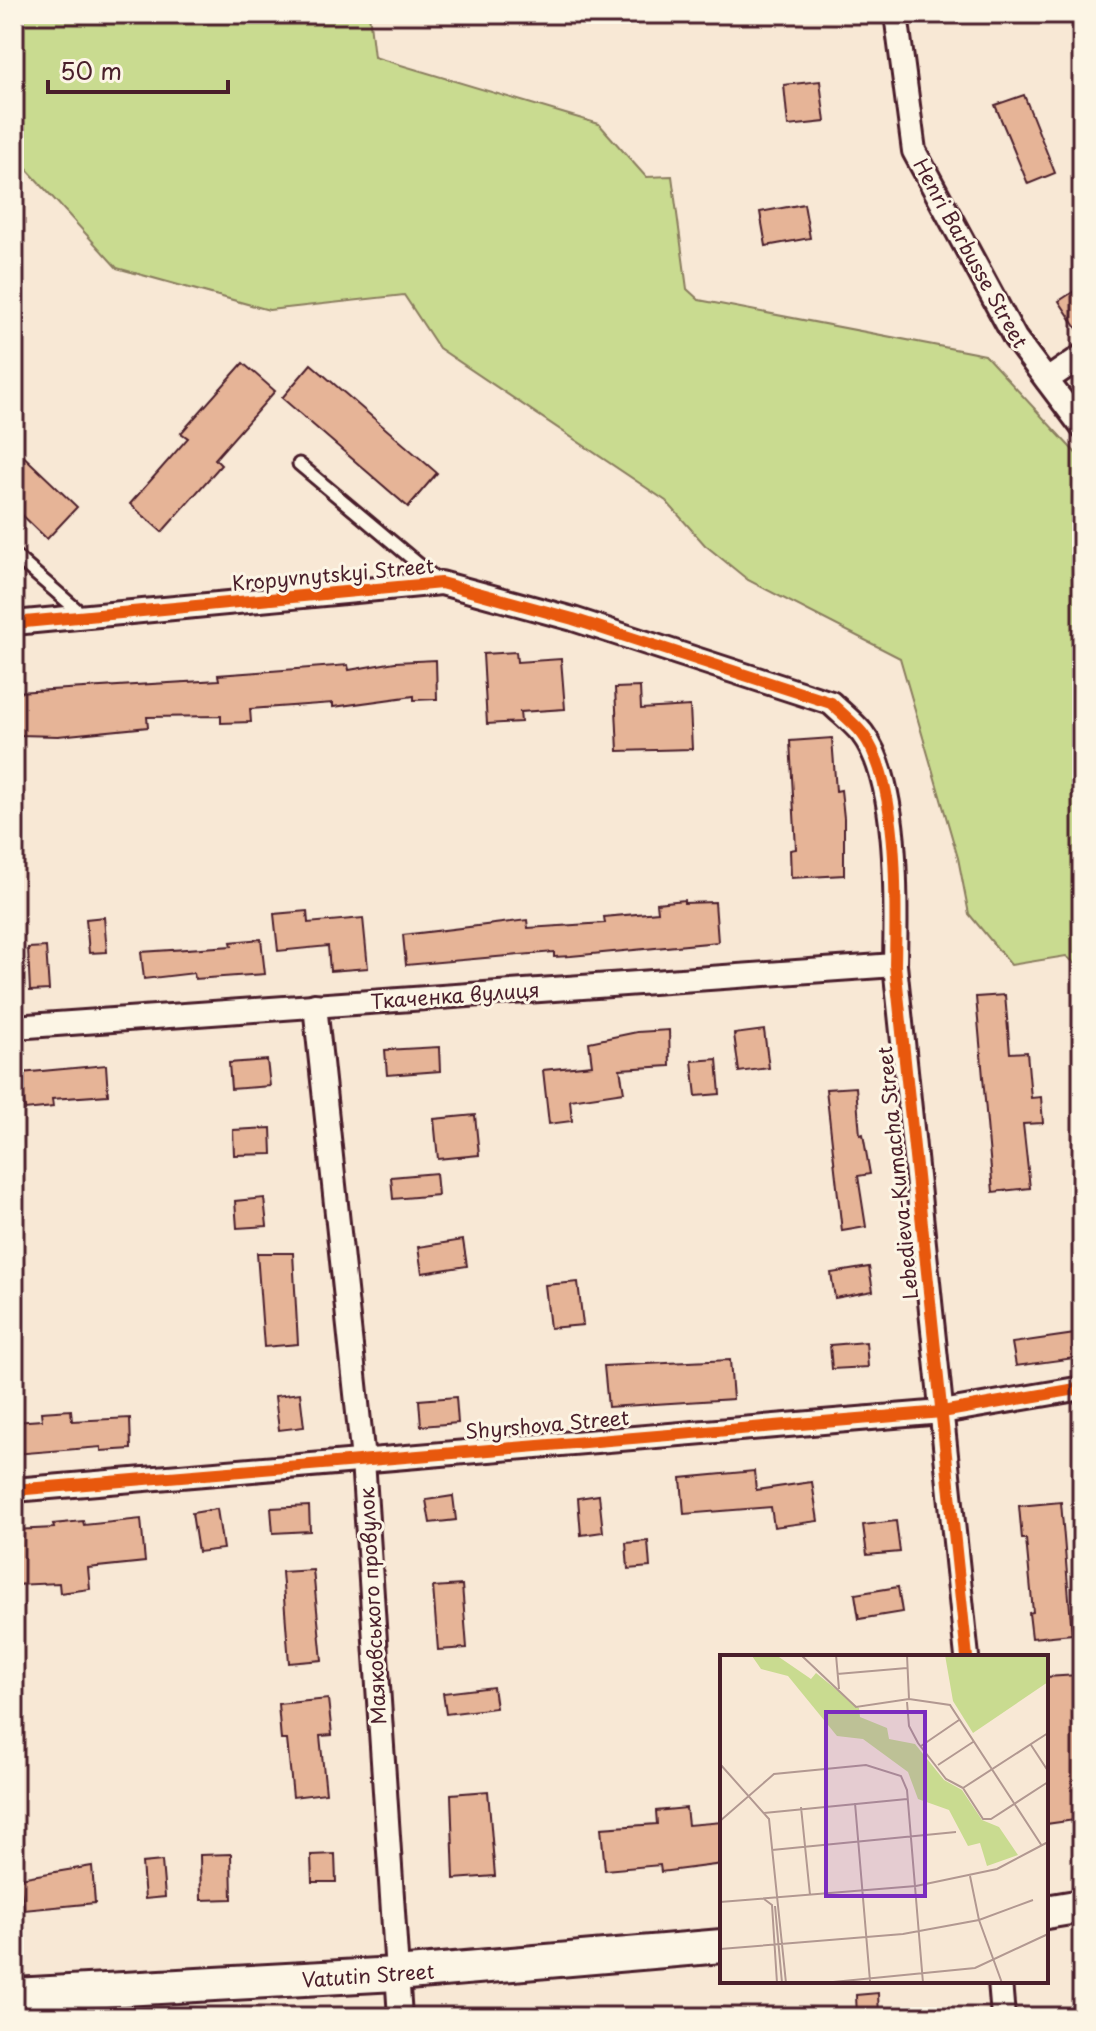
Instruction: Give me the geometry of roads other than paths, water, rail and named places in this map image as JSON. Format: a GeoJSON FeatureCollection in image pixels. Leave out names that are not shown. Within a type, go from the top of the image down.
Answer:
{"type":"FeatureCollection","features":[{"type":"Feature","properties":{"kind":"street","name":"Henri Barbusse Street"},"geometry":{"type":"LineString","coordinates":[[896,14],[914,151],[1015,338],[1082,427]]}},
{"type":"Feature","properties":{"kind":"street"},"geometry":{"type":"LineString","coordinates":[[1047,380],[1082,356]]}},
{"type":"Feature","properties":{"kind":"street","name":"Kropyvnytskyi Street"},"geometry":{"type":"LineString","coordinates":[[14,623],[441,583],[573,619],[831,703]]}},
{"type":"Feature","properties":{"kind":"street","name":"Lebedieva-Kumacha Street"},"geometry":{"type":"LineString","coordinates":[[831,703],[863,735],[879,768],[897,866],[895,965],[967,1655]]}},
{"type":"Feature","properties":{"kind":"street","name":"Ткаченка вулиця"},"geometry":{"type":"LineString","coordinates":[[14,1027],[895,965]]}},
{"type":"Feature","properties":{"kind":"street","name":"Маяковського провулок"},"geometry":{"type":"LineString","coordinates":[[315,1005],[363,1460],[400,2017]]}},
{"type":"Feature","properties":{"kind":"street","name":"Shyrshova Street"},"geometry":{"type":"LineString","coordinates":[[14,1490],[942,1412],[1082,1388]]}},
{"type":"Feature","properties":{"kind":"street"},"geometry":{"type":"LineString","coordinates":[[1048,1912],[1082,1906]]}},
{"type":"Feature","properties":{"kind":"street","name":"Vatutin Street"},"geometry":{"type":"LineString","coordinates":[[14,1995],[396,1974],[720,1946]]}},
{"type":"Feature","properties":{"kind":"street"},"geometry":{"type":"LineString","coordinates":[[1000,1983],[1003,2017]]}},
{"type":"Feature","properties":{"kind":"lane"},"geometry":{"type":"LineString","coordinates":[[299,464],[441,583]]}},
{"type":"Feature","properties":{"kind":"lane"},"geometry":{"type":"LineString","coordinates":[[14,555],[84,616]]}}]}
